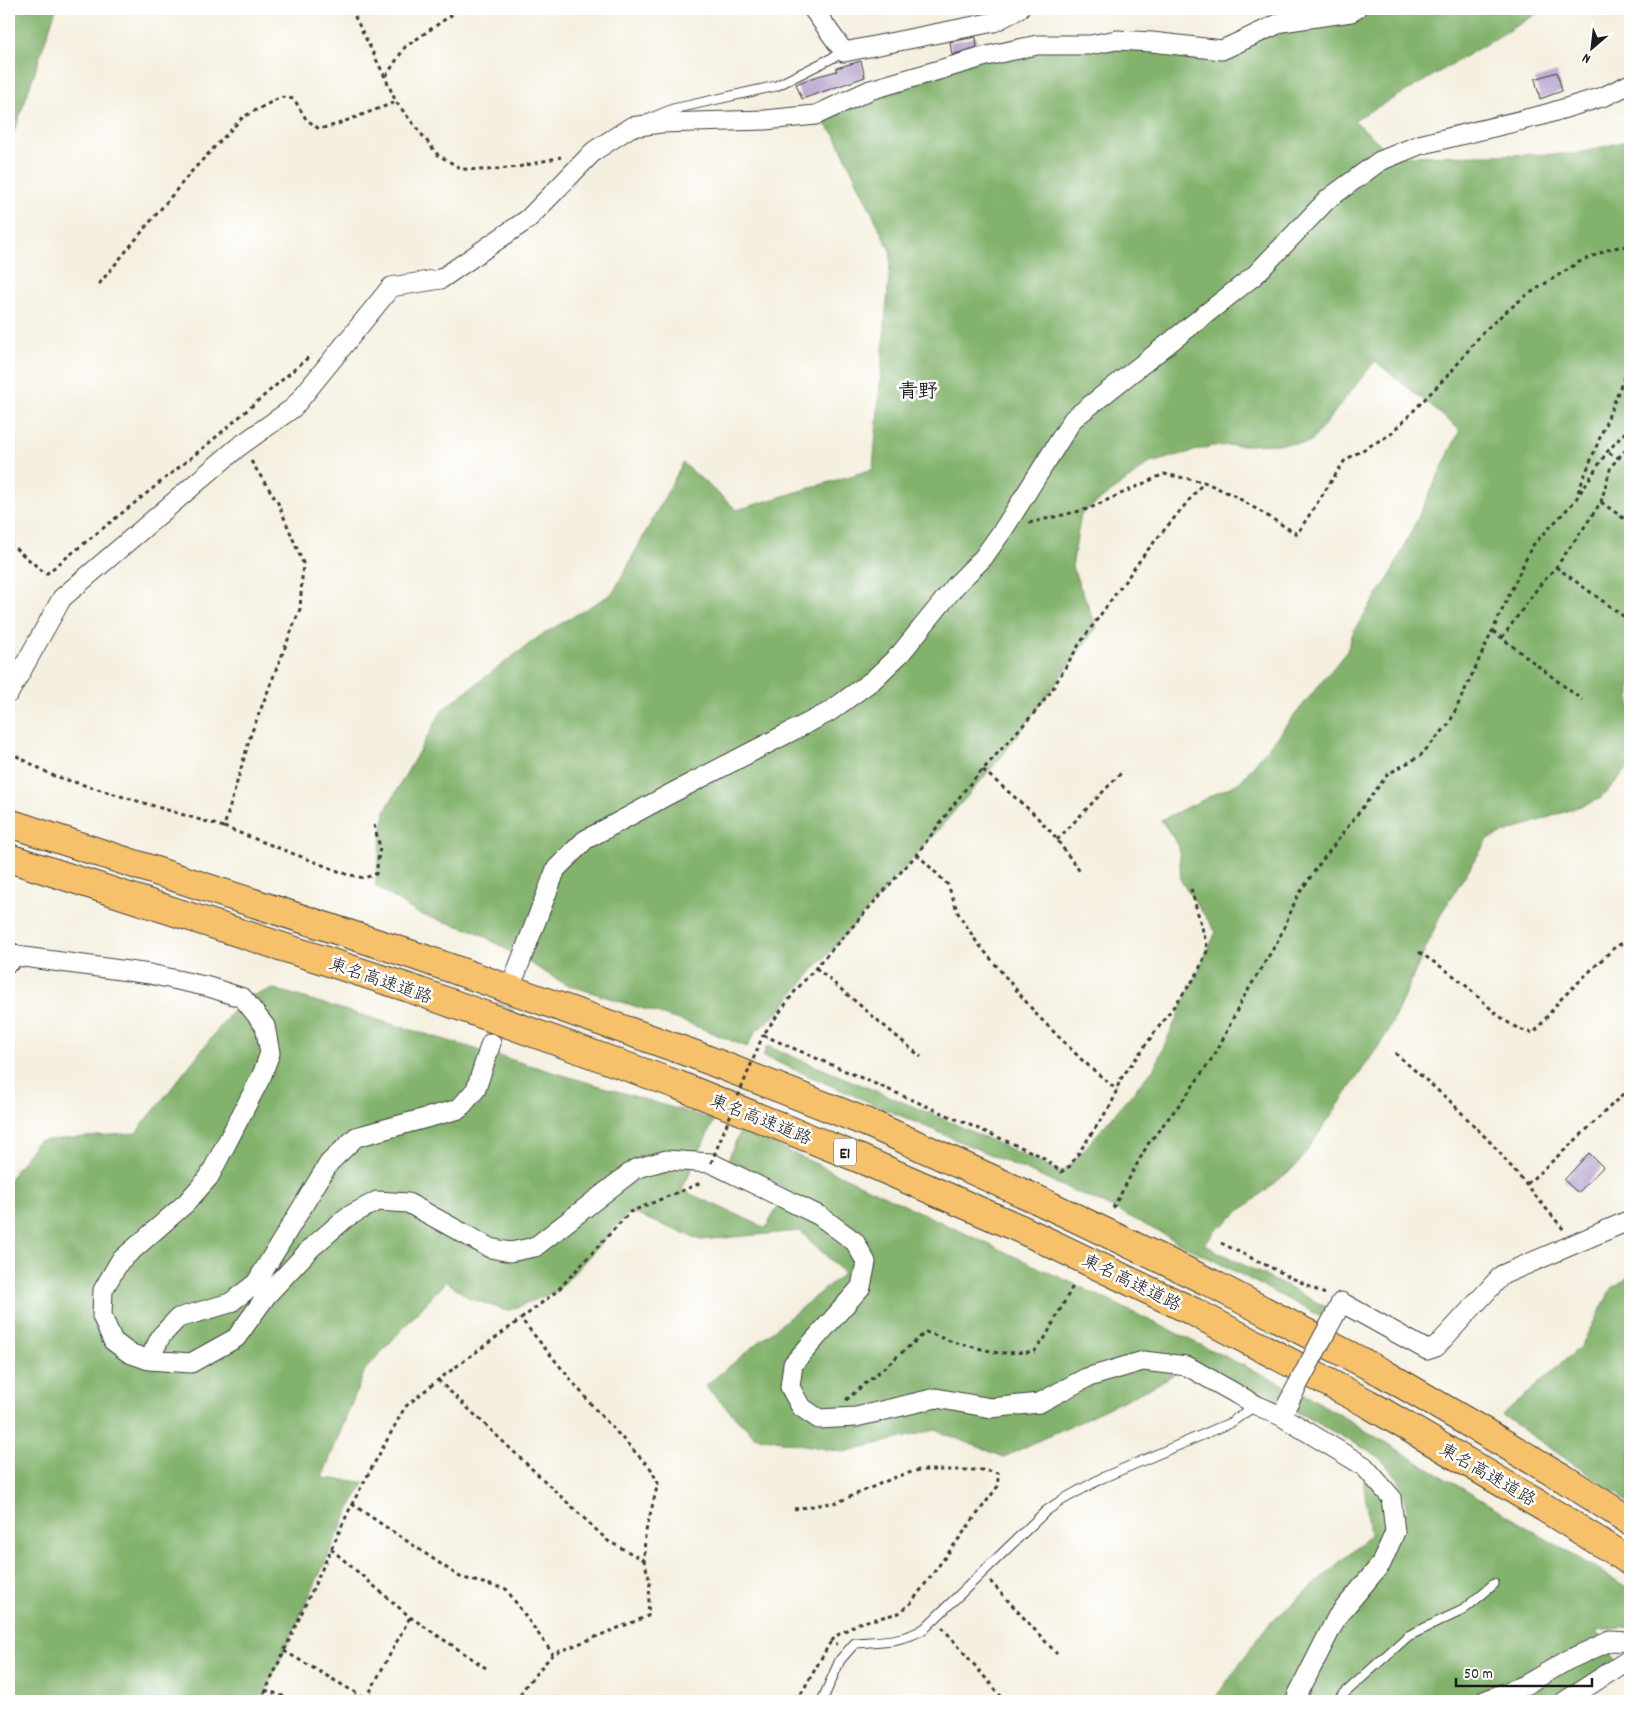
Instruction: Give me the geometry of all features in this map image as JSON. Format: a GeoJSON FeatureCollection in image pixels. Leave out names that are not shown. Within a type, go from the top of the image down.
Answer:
{"type":"FeatureCollection","features":[{"type":"Feature","properties":{"kind":"highway","name":"東名高速道路"},"geometry":{"type":"LineString","coordinates":[[9,823],[419,957],[693,1054],[873,1125],[1036,1199],[1208,1282],[1383,1373],[1563,1478],[1630,1521]]}},
{"type":"Feature","properties":{"kind":"highway","name":"東名高速道路"},"geometry":{"type":"LineString","coordinates":[[9,858],[409,988],[678,1085],[862,1160],[1023,1230],[1194,1312],[1368,1404],[1545,1508],[1630,1561]]}},
{"type":"Feature","properties":{"kind":"street"},"geometry":{"type":"LineString","coordinates":[[813,9],[844,52],[994,22],[1019,9]]}},
{"type":"Feature","properties":{"kind":"street"},"geometry":{"type":"LineString","coordinates":[[9,693],[62,598],[241,445],[293,408],[391,287],[441,279],[528,220],[594,151],[631,127],[661,123],[710,120],[765,120],[816,115],[870,90],[988,56],[1037,45],[1090,45],[1117,40],[1222,50],[1282,22],[1351,12],[1356,9]]}},
{"type":"Feature","properties":{"kind":"street"},"geometry":{"type":"LineString","coordinates":[[516,973],[556,869],[585,840],[829,712],[873,680],[902,653],[957,584],[983,558],[1005,527],[1072,419],[1255,275],[1328,199],[1380,161],[1419,145],[1543,115],[1605,96],[1630,84]]}},
{"type":"Feature","properties":{"kind":"street"},"geometry":{"type":"LineString","coordinates":[[10,957],[150,974],[209,987],[243,998],[265,1026],[270,1053],[262,1075],[209,1178],[186,1203],[120,1261],[103,1290],[102,1316],[113,1341],[129,1353],[149,1360],[191,1363],[236,1338],[268,1294],[311,1248],[346,1217],[377,1201],[408,1203],[490,1248],[510,1252],[535,1247],[635,1168],[666,1160],[706,1170],[820,1216],[856,1242],[866,1262],[861,1287],[793,1364],[790,1387],[801,1407],[819,1420],[856,1417],[936,1398],[991,1408],[1039,1403],[1086,1378],[1143,1361],[1187,1366],[1256,1405],[1284,1410],[1364,1466],[1391,1497],[1395,1532],[1380,1564],[1337,1617],[1296,1701]]}},
{"type":"Feature","properties":{"kind":"street"},"geometry":{"type":"LineString","coordinates":[[149,1360],[161,1336],[178,1318],[230,1302],[256,1283],[329,1163],[356,1137],[459,1109],[476,1088],[490,1043]]}},
{"type":"Feature","properties":{"kind":"street"},"geometry":{"type":"LineString","coordinates":[[1284,1410],[1339,1307],[1427,1350],[1436,1347],[1502,1275],[1630,1220]]}},
{"type":"Feature","properties":{"kind":"street"},"geometry":{"type":"LineString","coordinates":[[1484,1701],[1525,1685],[1568,1660],[1610,1642],[1630,1642]]}},
{"type":"Feature","properties":{"kind":"street"},"geometry":{"type":"LineString","coordinates":[[1565,1701],[1630,1659]]}},
{"type":"Feature","properties":{"kind":"lane"},"geometry":{"type":"LineString","coordinates":[[631,127],[672,109],[776,86],[844,52]]}},
{"type":"Feature","properties":{"kind":"lane"},"geometry":{"type":"LineString","coordinates":[[822,1701],[840,1660],[856,1643],[895,1640],[913,1636],[935,1619],[1046,1511],[1062,1500],[1102,1478],[1230,1423],[1256,1405]]}},
{"type":"Feature","properties":{"kind":"lane"},"geometry":{"type":"LineString","coordinates":[[1336,1701],[1408,1636],[1463,1610],[1494,1584]]}},
{"type":"Feature","properties":{"kind":"path"},"geometry":{"type":"LineString","coordinates":[[351,9],[396,102],[438,155],[462,169],[486,170],[518,167],[594,151]]}},
{"type":"Feature","properties":{"kind":"path"},"geometry":{"type":"LineString","coordinates":[[385,77],[405,47],[460,9]]}},
{"type":"Feature","properties":{"kind":"path"},"geometry":{"type":"LineString","coordinates":[[98,284],[192,171],[243,117],[281,97],[294,99],[306,119],[319,129],[335,125],[396,102]]}},
{"type":"Feature","properties":{"kind":"path"},"geometry":{"type":"LineString","coordinates":[[1005,527],[1088,509],[1164,474],[1204,482],[1235,496],[1297,534],[1345,460],[1391,434],[1451,372],[1482,332],[1524,297],[1579,262],[1612,248],[1630,246]]}},
{"type":"Feature","properties":{"kind":"path"},"geometry":{"type":"LineString","coordinates":[[9,543],[46,574],[208,444],[312,354]]}},
{"type":"Feature","properties":{"kind":"path"},"geometry":{"type":"LineString","coordinates":[[1574,502],[1630,363]]}},
{"type":"Feature","properties":{"kind":"path"},"geometry":{"type":"LineString","coordinates":[[1113,1208],[1148,1144],[1186,1096],[1217,1051],[1242,1000],[1279,939],[1302,889],[1388,774],[1420,756],[1449,724],[1532,546],[1574,502],[1607,452],[1630,427]]}},
{"type":"Feature","properties":{"kind":"path"},"geometry":{"type":"LineString","coordinates":[[224,827],[251,734],[300,609],[303,563],[278,503],[241,445]]}},
{"type":"Feature","properties":{"kind":"path"},"geometry":{"type":"LineString","coordinates":[[1502,638],[1539,586],[1556,567],[1600,502],[1611,466],[1630,446]]}},
{"type":"Feature","properties":{"kind":"path"},"geometry":{"type":"LineString","coordinates":[[1607,452],[1619,458]]}},
{"type":"Feature","properties":{"kind":"path"},"geometry":{"type":"LineString","coordinates":[[261,1701],[352,1504],[405,1407],[557,1291],[630,1212],[698,1184],[706,1170],[762,1035],[796,990],[917,854],[967,787],[1035,712],[1050,693],[1080,643],[1140,560],[1204,482]]}},
{"type":"Feature","properties":{"kind":"path"},"geometry":{"type":"LineString","coordinates":[[1600,502],[1630,522]]}},
{"type":"Feature","properties":{"kind":"path"},"geometry":{"type":"LineString","coordinates":[[1556,567],[1630,621]]}},
{"type":"Feature","properties":{"kind":"path"},"geometry":{"type":"LineString","coordinates":[[1493,631],[1582,700]]}},
{"type":"Feature","properties":{"kind":"path"},"geometry":{"type":"LineString","coordinates":[[9,752],[54,776],[224,827],[346,874],[364,878],[376,874],[380,847],[374,825]]}},
{"type":"Feature","properties":{"kind":"path"},"geometry":{"type":"LineString","coordinates":[[983,770],[1032,812],[1057,840],[1081,873]]}},
{"type":"Feature","properties":{"kind":"path"},"geometry":{"type":"LineString","coordinates":[[1057,840],[1121,773]]}},
{"type":"Feature","properties":{"kind":"path"},"geometry":{"type":"LineString","coordinates":[[917,854],[948,884],[958,913],[976,941],[1037,1015],[1082,1060],[1117,1090]]}},
{"type":"Feature","properties":{"kind":"path"},"geometry":{"type":"LineString","coordinates":[[762,1035],[1041,1156],[1061,1172],[1070,1166],[1112,1103],[1120,1080],[1196,976],[1208,949],[1191,889]]}},
{"type":"Feature","properties":{"kind":"path"},"geometry":{"type":"LineString","coordinates":[[1419,952],[1458,979],[1523,1032],[1534,1033],[1568,992],[1615,946],[1630,939]]}},
{"type":"Feature","properties":{"kind":"path"},"geometry":{"type":"LineString","coordinates":[[816,968],[921,1057]]}},
{"type":"Feature","properties":{"kind":"path"},"geometry":{"type":"LineString","coordinates":[[1395,1053],[1450,1102],[1493,1145],[1575,1244]]}},
{"type":"Feature","properties":{"kind":"path"},"geometry":{"type":"LineString","coordinates":[[1527,1184],[1630,1090]]}},
{"type":"Feature","properties":{"kind":"path"},"geometry":{"type":"LineString","coordinates":[[1221,1243],[1339,1307]]}},
{"type":"Feature","properties":{"kind":"path"},"geometry":{"type":"LineString","coordinates":[[819,1420],[926,1332],[952,1342],[998,1354],[1034,1352],[1045,1338],[1074,1284]]}},
{"type":"Feature","properties":{"kind":"path"},"geometry":{"type":"LineString","coordinates":[[516,1701],[527,1684],[552,1654],[648,1616],[650,1582],[644,1560],[645,1535],[658,1483],[651,1468],[596,1409],[521,1318]]}},
{"type":"Feature","properties":{"kind":"path"},"geometry":{"type":"LineString","coordinates":[[438,1380],[608,1541],[644,1560]]}},
{"type":"Feature","properties":{"kind":"path"},"geometry":{"type":"LineString","coordinates":[[794,1509],[838,1502],[898,1476],[919,1470],[984,1470],[998,1472],[998,1486],[911,1603],[899,1613],[858,1623],[836,1636],[830,1643]]}},
{"type":"Feature","properties":{"kind":"path"},"geometry":{"type":"LineString","coordinates":[[352,1504],[460,1577],[506,1589],[552,1654]]}},
{"type":"Feature","properties":{"kind":"path"},"geometry":{"type":"LineString","coordinates":[[331,1549],[410,1617],[486,1668]]}},
{"type":"Feature","properties":{"kind":"path"},"geometry":{"type":"LineString","coordinates":[[982,1572],[1058,1654]]}},
{"type":"Feature","properties":{"kind":"path"},"geometry":{"type":"LineString","coordinates":[[284,1651],[368,1700],[410,1617]]}},
{"type":"Feature","properties":{"kind":"path"},"geometry":{"type":"LineString","coordinates":[[935,1619],[1005,1701]]}},
{"type":"Feature","properties":{"kind":"path"},"geometry":{"type":"LineString","coordinates":[[266,1690],[289,1698],[292,1701]]}},
{"type":"Feature","properties":{"kind":"green space"},"geometry":{"type":"Polygon","coordinates":[[[9,9],[56,9],[16,127],[9,142],[9,9]]]}},
{"type":"Feature","properties":{"kind":"green space"},"geometry":{"type":"Polygon","coordinates":[[[1357,9],[1545,9],[1354,120],[1393,156],[1575,154],[1630,140],[1630,766],[1600,799],[1488,839],[1442,912],[1388,1032],[1298,1164],[1215,1231],[1205,1245],[1328,1308],[1322,1317],[1113,1208],[763,1056],[767,1046],[939,1117],[1061,1172],[1070,1166],[1154,1068],[1216,932],[1181,881],[1179,846],[1161,820],[1240,782],[1347,651],[1354,630],[1390,576],[1460,430],[1375,361],[1310,443],[1212,446],[1150,463],[1081,514],[1072,567],[1097,627],[1003,755],[796,990],[780,1011],[756,1031],[747,1047],[688,1023],[565,984],[475,931],[419,914],[375,886],[385,811],[443,709],[540,636],[613,593],[683,463],[737,510],[873,469],[891,253],[835,135],[816,115],[1017,45],[1222,50],[1357,9]]]}},
{"type":"Feature","properties":{"kind":"green space"},"geometry":{"type":"Polygon","coordinates":[[[274,989],[714,1120],[682,1190],[766,1228],[787,1189],[728,1160],[741,1129],[1074,1284],[1288,1387],[1278,1403],[1196,1362],[1156,1385],[1004,1457],[935,1430],[843,1452],[754,1436],[705,1386],[844,1273],[800,1231],[701,1240],[630,1212],[557,1291],[507,1311],[469,1298],[446,1281],[365,1370],[322,1478],[365,1482],[352,1504],[261,1701],[9,1701],[9,1180],[37,1141],[136,1133],[243,998],[274,989]]]}},
{"type":"Feature","properties":{"kind":"green space"},"geometry":{"type":"Polygon","coordinates":[[[1630,1276],[1630,1506],[1617,1494],[1502,1415],[1581,1346],[1612,1288],[1630,1276]]]}},
{"type":"Feature","properties":{"kind":"green space"},"geometry":{"type":"Polygon","coordinates":[[[1303,1393],[1630,1589],[1630,1627],[1596,1631],[1618,1665],[1570,1701],[1213,1701],[1266,1627],[1370,1535],[1363,1477],[1408,1514],[1399,1480],[1378,1456],[1295,1411],[1303,1393]]]}},
{"type":"Feature","properties":{"kind":"building"},"geometry":{"type":"Polygon","coordinates":[[[976,37],[977,47],[952,55],[950,42],[976,37]]]}},
{"type":"Feature","properties":{"kind":"building"},"geometry":{"type":"Polygon","coordinates":[[[861,61],[865,77],[802,99],[796,84],[837,71],[836,68],[861,61]]]}},
{"type":"Feature","properties":{"kind":"building"},"geometry":{"type":"Polygon","coordinates":[[[1557,72],[1562,91],[1540,99],[1535,79],[1557,72]]]}},
{"type":"Feature","properties":{"kind":"building"},"geometry":{"type":"Polygon","coordinates":[[[1589,1153],[1603,1167],[1578,1193],[1564,1180],[1589,1153]]]}},
{"type":"Feature","properties":{"kind":"tunnel"},"geometry":{"type":"LineString","coordinates":[[491,1043],[514,979]]}},
{"type":"Feature","properties":{"kind":"district","name":"青野"},"geometry":{"type":"Point","coordinates":[918,390]}}]}
